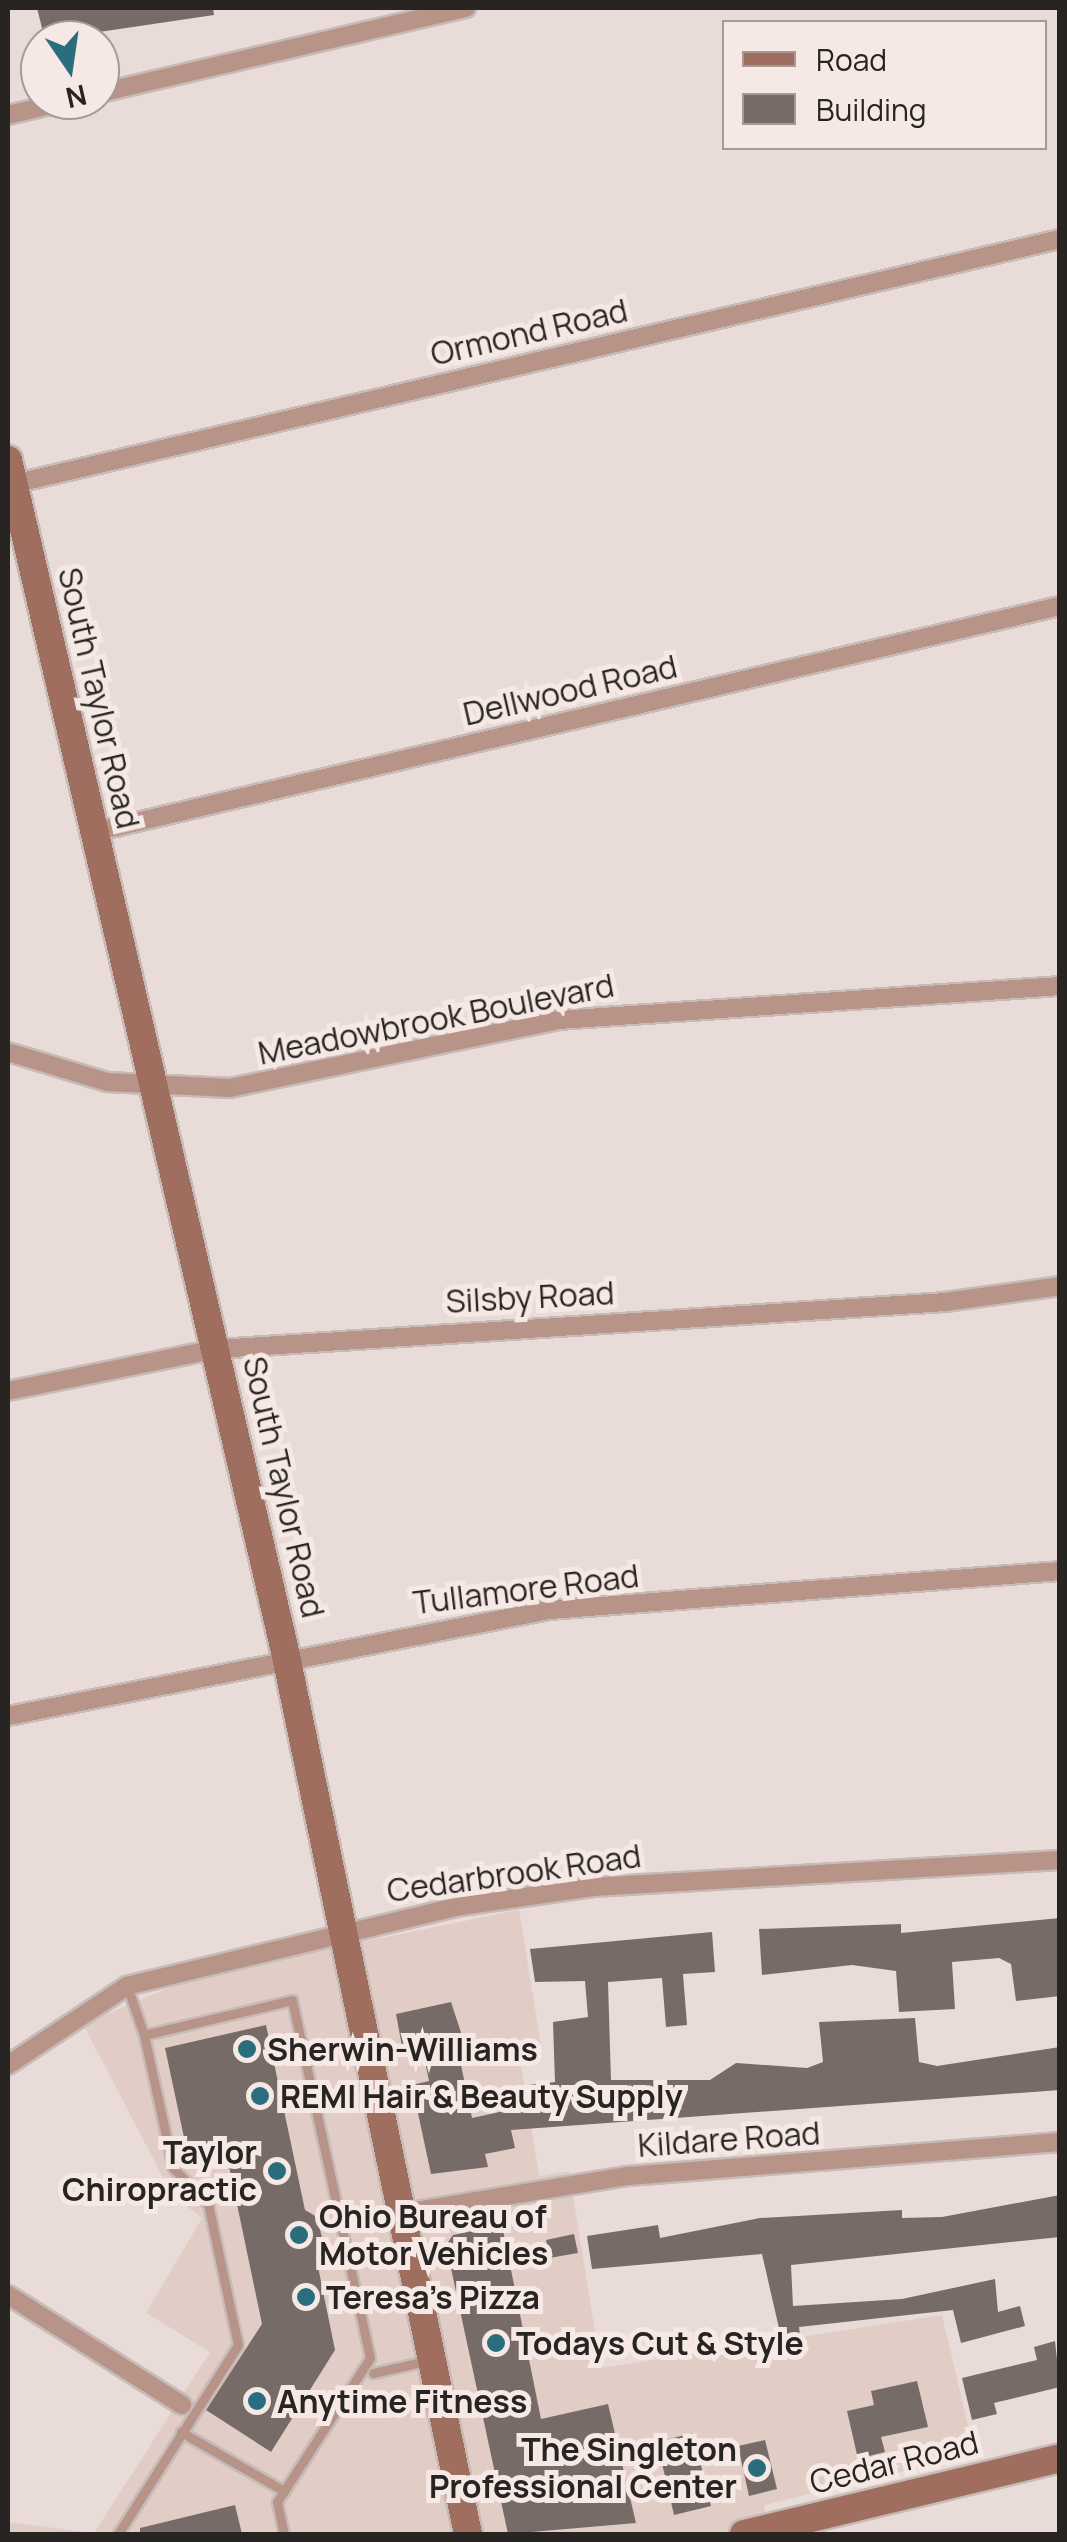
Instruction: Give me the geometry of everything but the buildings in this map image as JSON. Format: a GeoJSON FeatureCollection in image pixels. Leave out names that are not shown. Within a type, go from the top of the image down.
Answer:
{"type":"FeatureCollection","features":[{"type":"Feature","properties":{"kind":"main road","name":"South Taylor Road"},"geometry":{"type":"LineString","coordinates":[[10,472],[286,1656],[468,2534]]}},
{"type":"Feature","properties":{"kind":"main road","name":"Cedar Road"},"geometry":{"type":"LineString","coordinates":[[744,2534],[782,2530],[1060,2458]]}},
{"type":"Feature","properties":{"kind":"street"},"geometry":{"type":"LineString","coordinates":[[120,89],[466,8]]}},
{"type":"Feature","properties":{"kind":"street","name":"Ormond Road"},"geometry":{"type":"LineString","coordinates":[[10,472],[1060,239]]}},
{"type":"Feature","properties":{"kind":"street","name":"Dellwood Road"},"geometry":{"type":"LineString","coordinates":[[94,832],[1060,606]]}},
{"type":"Feature","properties":{"kind":"street","name":"Meadowbrook Boulevard"},"geometry":{"type":"LineString","coordinates":[[8,1052],[154,1089],[275,1082],[592,1016],[1060,986]]}},
{"type":"Feature","properties":{"kind":"street","name":"Silsby Road"},"geometry":{"type":"LineString","coordinates":[[8,1391],[217,1349],[945,1302],[1060,1286]]}},
{"type":"Feature","properties":{"kind":"street","name":"Tullamore Road"},"geometry":{"type":"LineString","coordinates":[[8,1716],[286,1656],[549,1610],[1060,1571]]}},
{"type":"Feature","properties":{"kind":"street","name":"Cedarbrook Road"},"geometry":{"type":"LineString","coordinates":[[8,2065],[127,1986],[344,1929],[593,1887],[1060,1860]]}},
{"type":"Feature","properties":{"kind":"street","name":"Kildare Road"},"geometry":{"type":"LineString","coordinates":[[404,2214],[628,2176],[1060,2142]]}},
{"type":"Feature","properties":{"kind":"street"},"geometry":{"type":"LineString","coordinates":[[8,2295],[182,2404]]}},
{"type":"Feature","properties":{"kind":"lane"},"geometry":{"type":"LineString","coordinates":[[118,2534],[238,2345],[208,2204],[173,2168],[144,2035],[127,1986]]}},
{"type":"Feature","properties":{"kind":"lane"},"geometry":{"type":"LineString","coordinates":[[144,2035],[292,2000],[370,2358],[284,2491],[284,2534]]}},
{"type":"Feature","properties":{"kind":"lane"},"geometry":{"type":"LineString","coordinates":[[373,2372],[434,2360]]}},
{"type":"Feature","properties":{"kind":"lane"},"geometry":{"type":"LineString","coordinates":[[182,2432],[284,2491]]}},
{"type":"Feature","properties":{"kind":"shaded area"},"geometry":{"type":"Polygon","coordinates":[[[519,1910],[541,2045],[521,2064],[539,2176],[569,2171],[601,2368],[942,2315],[975,2454],[764,2505],[770,2534],[8,2534],[8,2522],[94,2533],[210,2352],[146,2313],[202,2218],[172,2195],[83,2024],[199,1975],[519,1910]]]}},
{"type":"Feature","properties":{"kind":"place","name":"Sherwin-Williams"},"geometry":{"type":"Point","coordinates":[247,2049]}},
{"type":"Feature","properties":{"kind":"place","name":"REMI Hair & Beauty Supply"},"geometry":{"type":"Point","coordinates":[260,2096]}},
{"type":"Feature","properties":{"kind":"place","name":"Taylor Chiropractic"},"geometry":{"type":"Point","coordinates":[277,2171]}},
{"type":"Feature","properties":{"kind":"place","name":"Ohio Bureau of Motor Vehicles"},"geometry":{"type":"Point","coordinates":[299,2235]}},
{"type":"Feature","properties":{"kind":"place","name":"Teresa's Pizza"},"geometry":{"type":"Point","coordinates":[306,2297]}},
{"type":"Feature","properties":{"kind":"place","name":"Todays Cut & Style"},"geometry":{"type":"Point","coordinates":[496,2343]}},
{"type":"Feature","properties":{"kind":"place","name":"Anytime Fitness"},"geometry":{"type":"Point","coordinates":[257,2401]}},
{"type":"Feature","properties":{"kind":"place","name":"The Singleton Professional Center"},"geometry":{"type":"Point","coordinates":[757,2468]}}]}
